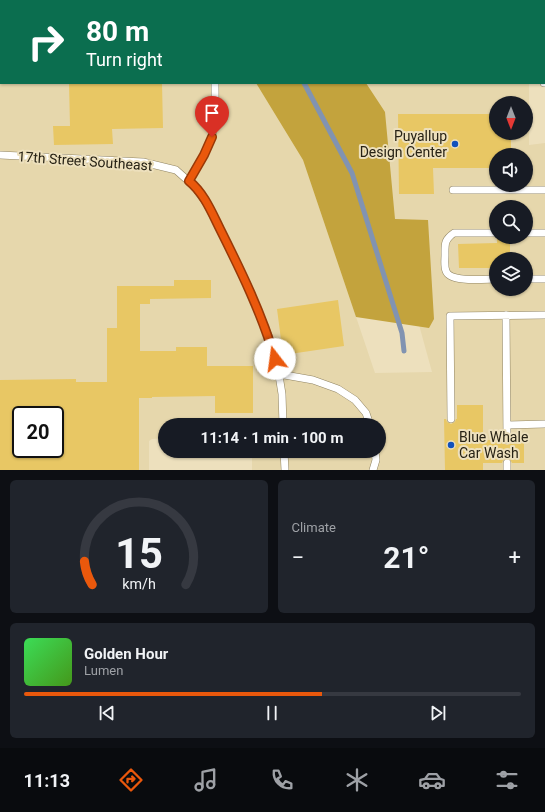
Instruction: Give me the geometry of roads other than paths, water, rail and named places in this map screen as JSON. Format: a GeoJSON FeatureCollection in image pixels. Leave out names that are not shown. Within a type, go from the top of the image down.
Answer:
{"type":"FeatureCollection","features":[{"type":"Feature","properties":{"kind":"lane"},"geometry":{"type":"LineString","coordinates":[[189,181],[204,155],[212,137],[216,116],[215,84]]}},
{"type":"Feature","properties":{"kind":"lane","name":"17th Street Southeast"},"geometry":{"type":"LineString","coordinates":[[0,155],[143,162],[176,170],[189,181],[207,204],[247,284],[269,337],[282,394],[283,418]]}},
{"type":"Feature","properties":{"kind":"lane"},"geometry":{"type":"LineString","coordinates":[[453,190],[545,190]]}},
{"type":"Feature","properties":{"kind":"lane"},"geometry":{"type":"LineString","coordinates":[[489,233],[459,233],[449,236],[446,241],[445,269],[451,277],[457,279],[489,280]]}},
{"type":"Feature","properties":{"kind":"lane"},"geometry":{"type":"LineString","coordinates":[[533,233],[545,233]]}},
{"type":"Feature","properties":{"kind":"lane"},"geometry":{"type":"LineString","coordinates":[[533,280],[545,280]]}},
{"type":"Feature","properties":{"kind":"lane"},"geometry":{"type":"LineString","coordinates":[[506,315],[507,440]]}},
{"type":"Feature","properties":{"kind":"lane"},"geometry":{"type":"LineString","coordinates":[[451,419],[450,316],[545,315]]}},
{"type":"Feature","properties":{"kind":"lane"},"geometry":{"type":"LineString","coordinates":[[278,374],[313,380],[338,389],[355,400],[366,413],[368,418]]}},
{"type":"Feature","properties":{"kind":"lane"},"geometry":{"type":"LineString","coordinates":[[507,425],[545,424]]}},
{"type":"Feature","properties":{"kind":"lane"},"geometry":{"type":"LineString","coordinates":[[284,458],[285,470]]}},
{"type":"Feature","properties":{"kind":"lane"},"geometry":{"type":"LineString","coordinates":[[373,470],[376,458]]}},
{"type":"Feature","properties":{"kind":"waterway"},"geometry":{"type":"LineString","coordinates":[[305,84],[352,173],[402,333],[404,351]]}},
{"type":"Feature","properties":{"kind":"place","name":"Puyallup Design Center"},"geometry":{"type":"Point","coordinates":[455,144]}},
{"type":"Feature","properties":{"kind":"place","name":"Blue Whale Car Wash"},"geometry":{"type":"Point","coordinates":[451,445]}}]}
